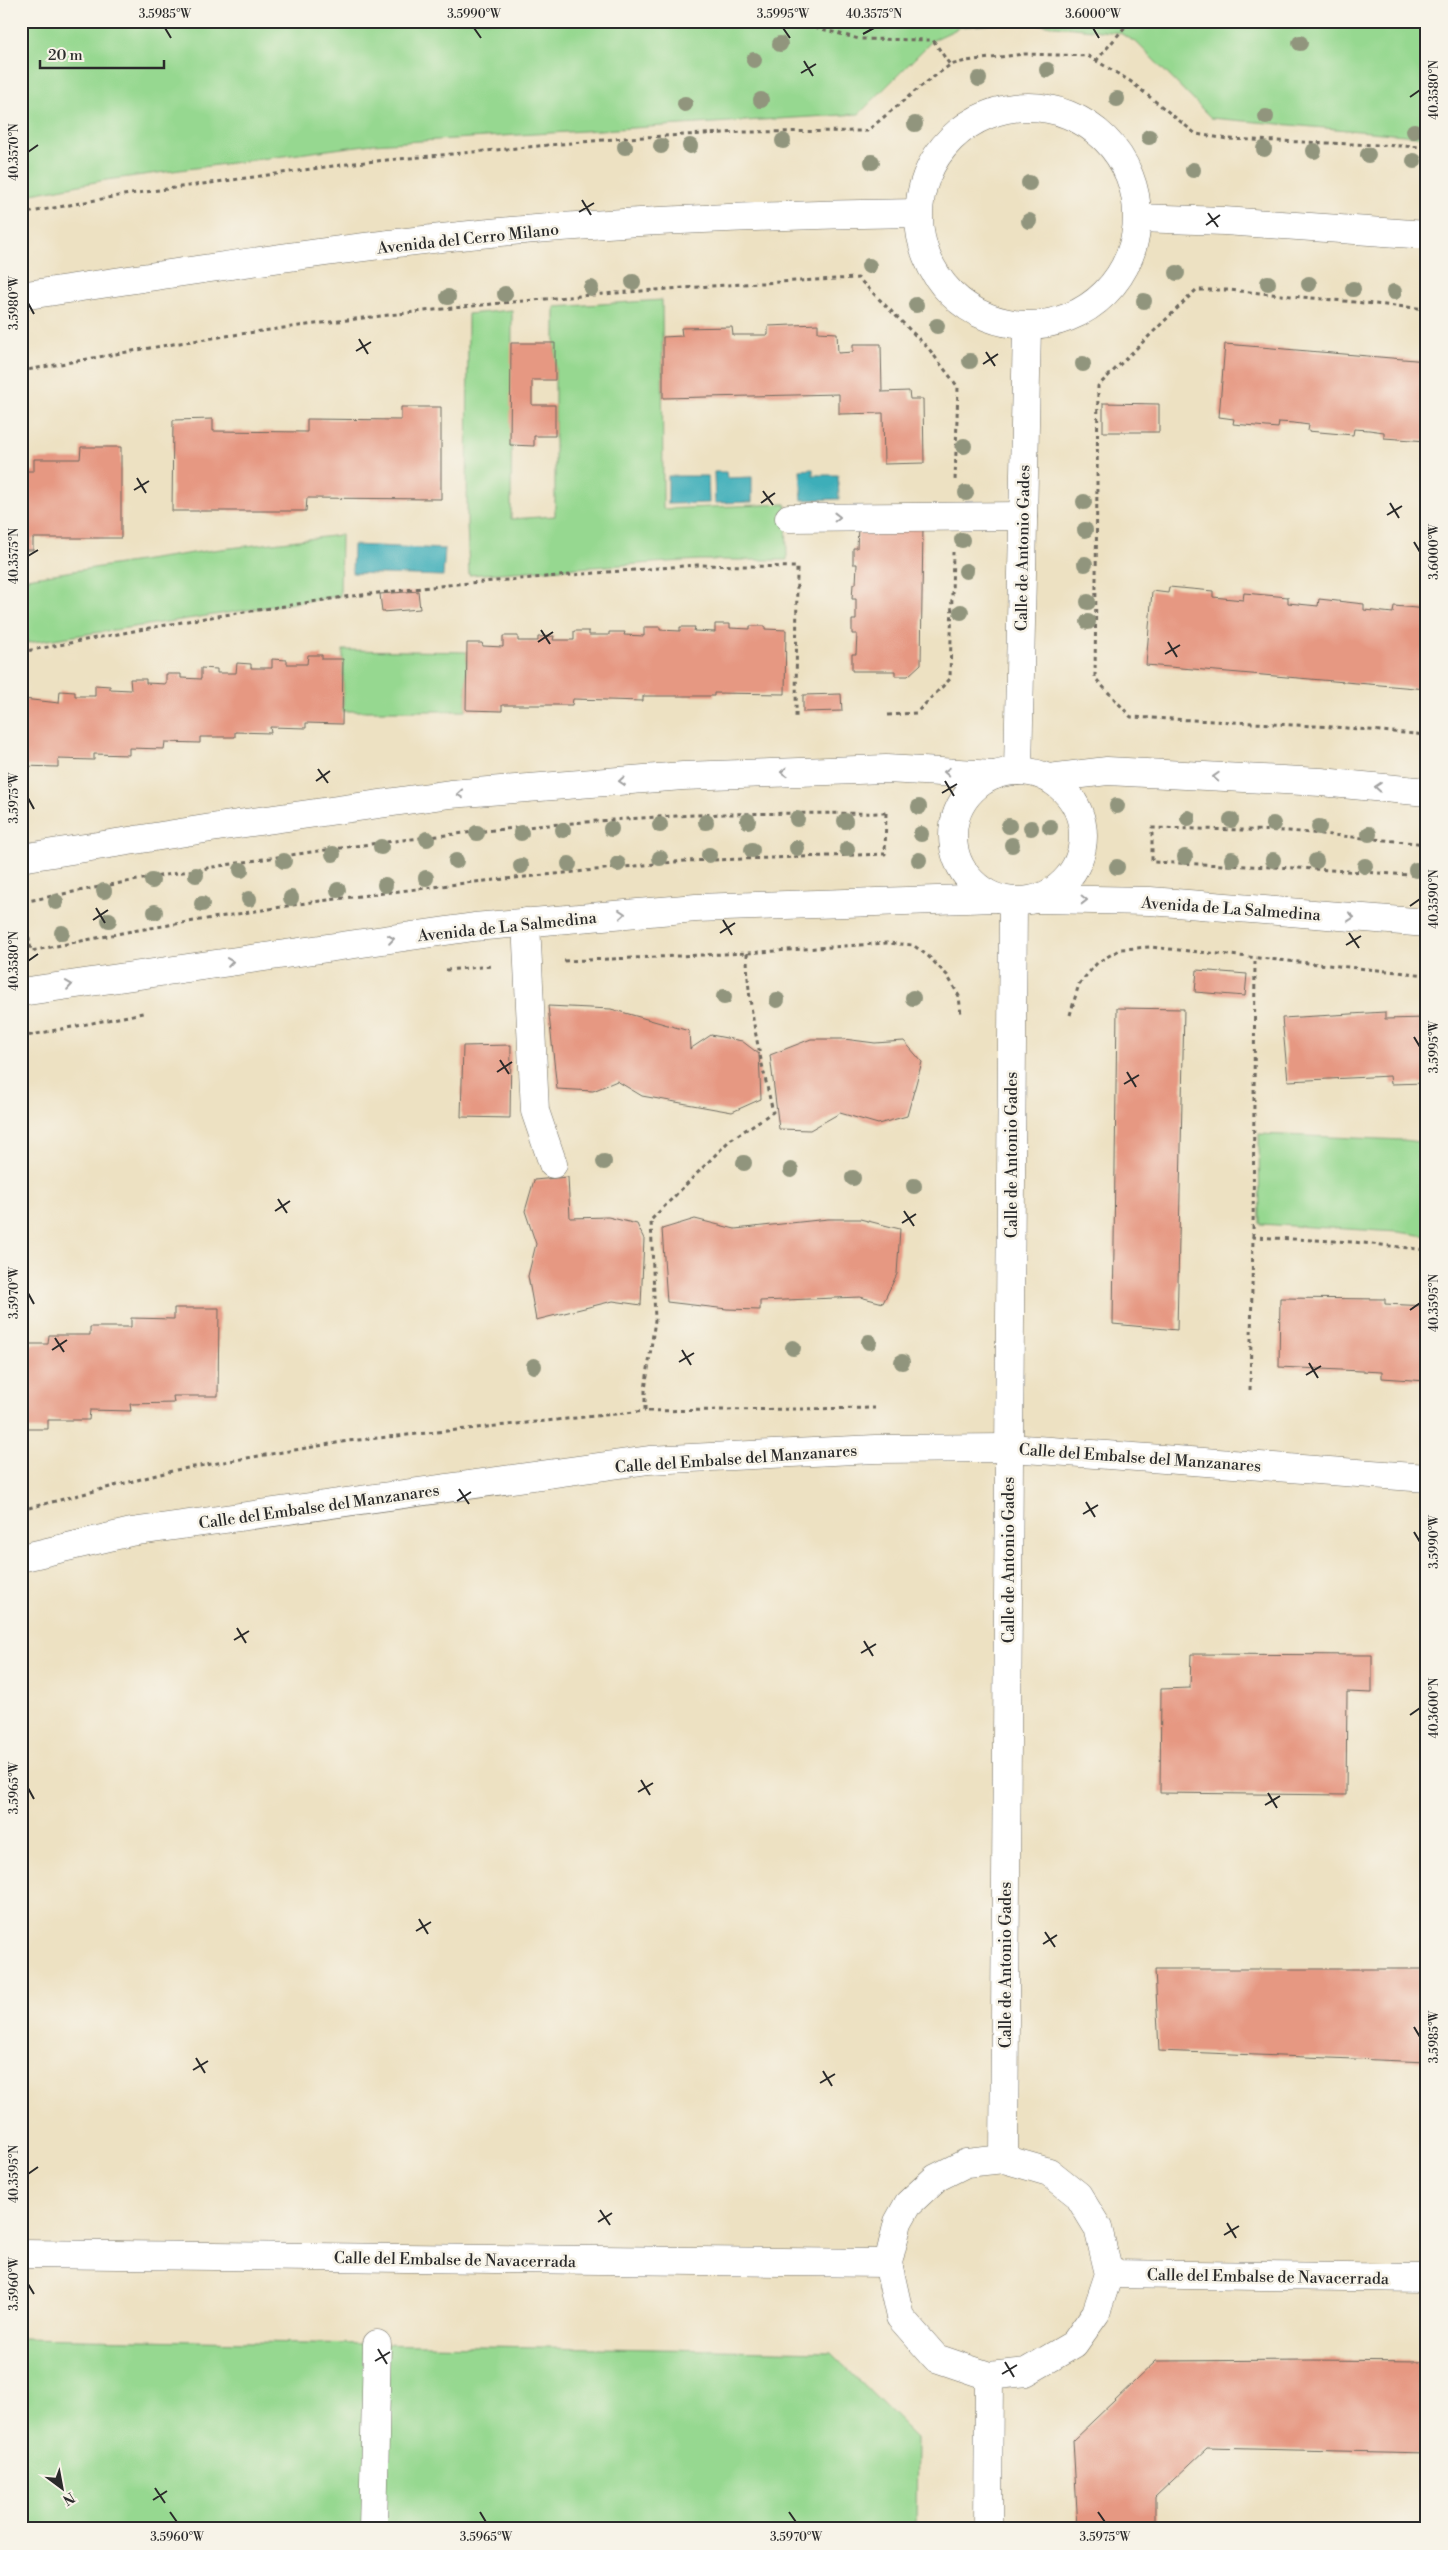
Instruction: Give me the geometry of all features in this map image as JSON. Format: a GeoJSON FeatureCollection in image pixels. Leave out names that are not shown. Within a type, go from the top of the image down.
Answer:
{"type":"FeatureCollection","features":[{"type":"Feature","properties":{"kind":"street"},"geometry":{"type":"LineString","coordinates":[[1012,108],[1050,108],[1086,122],[1114,147],[1132,180],[1138,218],[1132,251],[1122,273],[1111,288],[1080,313],[1062,321],[1027,326],[999,322],[977,313],[956,299],[938,280],[926,256],[920,235],[918,213],[926,176],[946,143],[976,120],[1012,108]]}},
{"type":"Feature","properties":{"kind":"street","name":"Avenida del Cerro Milano"},"geometry":{"type":"LineString","coordinates":[[21,296],[240,263],[512,231],[747,217],[918,213]]}},
{"type":"Feature","properties":{"kind":"street"},"geometry":{"type":"LineString","coordinates":[[1138,218],[1224,221],[1427,235]]}},
{"type":"Feature","properties":{"kind":"street","name":"Calle de Antonio Gades"},"geometry":{"type":"LineString","coordinates":[[1006,773],[1023,516],[1027,326]]}},
{"type":"Feature","properties":{"kind":"street"},"geometry":{"type":"LineString","coordinates":[[789,518],[1023,516]]}},
{"type":"Feature","properties":{"kind":"street"},"geometry":{"type":"LineString","coordinates":[[21,858],[224,826],[460,794],[683,776],[886,769],[1006,773],[1034,772],[1049,778],[1067,792],[1079,810],[1084,832],[1081,854],[1072,874],[1056,890],[1015,900],[979,889],[965,874],[955,856],[952,837],[955,817],[964,799],[978,784],[1006,773]]}},
{"type":"Feature","properties":{"kind":"street"},"geometry":{"type":"LineString","coordinates":[[1049,778],[1107,771],[1321,782],[1427,792]]}},
{"type":"Feature","properties":{"kind":"street","name":"Calle de Antonio Gades"},"geometry":{"type":"LineString","coordinates":[[1004,2159],[1015,900]]}},
{"type":"Feature","properties":{"kind":"street","name":"Avenida de La Salmedina"},"geometry":{"type":"LineString","coordinates":[[21,992],[474,927],[696,908],[1015,900],[1150,901],[1427,923]]}},
{"type":"Feature","properties":{"kind":"street"},"geometry":{"type":"LineString","coordinates":[[526,922],[535,1111],[553,1164]]}},
{"type":"Feature","properties":{"kind":"street","name":"Calle del Embalse del Manzanares"},"geometry":{"type":"LineString","coordinates":[[21,1558],[131,1532],[649,1460],[875,1449],[1009,1448],[1427,1478]]}},
{"type":"Feature","properties":{"kind":"street"},"geometry":{"type":"LineString","coordinates":[[1004,2159],[1049,2172],[1078,2195],[1098,2228],[1109,2274],[1096,2313],[1074,2344],[1026,2372],[989,2376],[936,2358],[900,2317],[888,2263],[901,2216],[908,2204],[936,2178],[966,2163],[1004,2159]]}},
{"type":"Feature","properties":{"kind":"street","name":"Calle del Embalse de Navacerrada"},"geometry":{"type":"LineString","coordinates":[[21,2254],[888,2263]]}},
{"type":"Feature","properties":{"kind":"street","name":"Calle del Embalse de Navacerrada"},"geometry":{"type":"LineString","coordinates":[[1109,2274],[1427,2278]]}},
{"type":"Feature","properties":{"kind":"street"},"geometry":{"type":"LineString","coordinates":[[374,2529],[376,2344]]}},
{"type":"Feature","properties":{"kind":"street"},"geometry":{"type":"LineString","coordinates":[[988,2529],[989,2376]]}},
{"type":"Feature","properties":{"kind":"path"},"geometry":{"type":"LineString","coordinates":[[792,21],[859,39],[933,40],[950,65]]}},
{"type":"Feature","properties":{"kind":"path"},"geometry":{"type":"LineString","coordinates":[[1096,61],[1130,21]]}},
{"type":"Feature","properties":{"kind":"path"},"geometry":{"type":"LineString","coordinates":[[21,214],[124,196],[355,163],[625,138],[744,132],[867,131],[920,86],[950,65],[966,61],[1024,54],[1088,56],[1130,81],[1196,134],[1228,139],[1427,147]]}},
{"type":"Feature","properties":{"kind":"path"},"geometry":{"type":"LineString","coordinates":[[21,371],[192,341],[448,309],[649,290],[858,278],[929,349],[958,387],[956,410]]}},
{"type":"Feature","properties":{"kind":"path"},"geometry":{"type":"LineString","coordinates":[[1427,309],[1229,290],[1196,290],[1098,386],[1095,678],[1132,717],[1325,726],[1427,735]]}},
{"type":"Feature","properties":{"kind":"path"},"geometry":{"type":"LineString","coordinates":[[21,652],[198,619],[344,597],[457,584],[698,566],[797,567],[796,720]]}},
{"type":"Feature","properties":{"kind":"path"},"geometry":{"type":"LineString","coordinates":[[888,715],[916,713],[950,679],[952,654]]}},
{"type":"Feature","properties":{"kind":"path"},"geometry":{"type":"LineString","coordinates":[[886,812],[885,854],[685,861],[465,883],[284,907],[132,931],[31,951],[23,902],[127,881],[431,837],[678,816],[886,812]]}},
{"type":"Feature","properties":{"kind":"path"},"geometry":{"type":"LineString","coordinates":[[1427,844],[1289,831],[1152,828],[1152,862],[1427,876]]}},
{"type":"Feature","properties":{"kind":"path"},"geometry":{"type":"LineString","coordinates":[[443,970],[528,962],[747,953],[887,943],[913,945],[928,956],[947,975],[958,996],[961,1014]]}},
{"type":"Feature","properties":{"kind":"path"},"geometry":{"type":"LineString","coordinates":[[1070,1015],[1078,984],[1098,962],[1121,949],[1150,947],[1427,975]]}},
{"type":"Feature","properties":{"kind":"path"},"geometry":{"type":"LineString","coordinates":[[645,1411],[645,1390],[655,1320],[651,1220],[730,1140],[773,1112],[757,1040],[747,971],[747,953]]}},
{"type":"Feature","properties":{"kind":"path"},"geometry":{"type":"LineString","coordinates":[[1250,1390],[1255,959]]}},
{"type":"Feature","properties":{"kind":"path"},"geometry":{"type":"LineString","coordinates":[[21,1037],[152,1012]]}},
{"type":"Feature","properties":{"kind":"path"},"geometry":{"type":"LineString","coordinates":[[1253,1237],[1354,1242],[1427,1250]]}},
{"type":"Feature","properties":{"kind":"path"},"geometry":{"type":"LineString","coordinates":[[21,1510],[176,1470],[348,1441],[645,1411],[875,1408]]}},
{"type":"Feature","properties":{"kind":"green space"},"geometry":{"type":"Polygon","coordinates":[[[21,21],[1427,21],[1427,137],[1211,118],[1137,43],[1120,33],[1019,22],[961,27],[933,40],[859,114],[372,144],[106,180],[21,196],[21,21]]]}},
{"type":"Feature","properties":{"kind":"green space"},"geometry":{"type":"Polygon","coordinates":[[[662,300],[663,509],[786,504],[787,560],[699,560],[469,575],[467,523],[468,314],[512,310],[511,519],[555,516],[555,307],[662,300]]]}},
{"type":"Feature","properties":{"kind":"green space"},"geometry":{"type":"Polygon","coordinates":[[[341,535],[340,596],[27,643],[27,578],[213,550],[341,535]]]}},
{"type":"Feature","properties":{"kind":"green space"},"geometry":{"type":"Polygon","coordinates":[[[343,650],[467,652],[466,711],[343,711],[343,650]]]}},
{"type":"Feature","properties":{"kind":"green space"},"geometry":{"type":"Polygon","coordinates":[[[1259,1134],[1403,1140],[1427,1143],[1427,1236],[1398,1232],[1260,1224],[1259,1134]]]}},
{"type":"Feature","properties":{"kind":"green space"},"geometry":{"type":"Polygon","coordinates":[[[21,2338],[830,2352],[917,2438],[916,2529],[21,2529],[21,2338]]]}},
{"type":"Feature","properties":{"kind":"water"},"geometry":{"type":"Polygon","coordinates":[[[813,469],[813,475],[838,475],[839,499],[802,500],[800,470],[813,469]]]}},
{"type":"Feature","properties":{"kind":"water"},"geometry":{"type":"Polygon","coordinates":[[[714,472],[726,472],[727,478],[752,477],[752,502],[715,503],[714,472]]]}},
{"type":"Feature","properties":{"kind":"water"},"geometry":{"type":"Polygon","coordinates":[[[668,476],[708,476],[709,503],[668,504],[668,476]]]}},
{"type":"Feature","properties":{"kind":"water"},"geometry":{"type":"Polygon","coordinates":[[[353,545],[445,549],[443,576],[352,573],[353,545]]]}},
{"type":"Feature","properties":{"kind":"building"},"geometry":{"type":"Polygon","coordinates":[[[818,324],[818,332],[837,333],[838,353],[853,352],[853,344],[881,344],[882,392],[909,391],[910,399],[923,399],[924,463],[884,464],[883,413],[839,414],[839,394],[663,398],[663,337],[682,336],[681,328],[732,327],[733,335],[768,335],[768,326],[818,324]]]}},
{"type":"Feature","properties":{"kind":"building"},"geometry":{"type":"Polygon","coordinates":[[[511,343],[555,343],[555,380],[532,380],[532,405],[555,405],[555,436],[534,436],[534,446],[510,445],[511,343]]]}},
{"type":"Feature","properties":{"kind":"building"},"geometry":{"type":"Polygon","coordinates":[[[1225,344],[1427,361],[1427,441],[1384,438],[1384,432],[1369,430],[1354,429],[1353,435],[1308,431],[1309,425],[1294,423],[1279,422],[1278,428],[1233,424],[1234,419],[1219,417],[1225,344]]]}},
{"type":"Feature","properties":{"kind":"building"},"geometry":{"type":"Polygon","coordinates":[[[1103,403],[1159,404],[1159,432],[1103,432],[1103,403]]]}},
{"type":"Feature","properties":{"kind":"building"},"geometry":{"type":"Polygon","coordinates":[[[401,407],[441,407],[441,499],[307,498],[306,511],[172,511],[173,420],[213,419],[213,431],[307,432],[307,419],[401,420],[401,407]]]}},
{"type":"Feature","properties":{"kind":"building"},"geometry":{"type":"Polygon","coordinates":[[[81,447],[121,447],[121,538],[33,538],[33,550],[21,550],[21,471],[34,471],[34,459],[80,459],[81,447]]]}},
{"type":"Feature","properties":{"kind":"building"},"geometry":{"type":"Polygon","coordinates":[[[858,527],[923,528],[921,664],[908,676],[895,676],[895,671],[852,671],[852,654],[856,654],[857,634],[852,634],[852,620],[856,620],[856,599],[852,599],[853,584],[856,584],[857,564],[853,564],[853,548],[857,548],[858,527]]]}},
{"type":"Feature","properties":{"kind":"building"},"geometry":{"type":"Polygon","coordinates":[[[1169,587],[1213,591],[1213,597],[1243,600],[1244,593],[1288,597],[1288,603],[1318,606],[1319,599],[1364,604],[1364,610],[1393,613],[1394,606],[1427,609],[1427,689],[1146,665],[1152,591],[1168,593],[1169,587]]]}},
{"type":"Feature","properties":{"kind":"building"},"geometry":{"type":"Polygon","coordinates":[[[418,591],[420,609],[382,612],[380,594],[418,591]]]}},
{"type":"Feature","properties":{"kind":"building"},"geometry":{"type":"Polygon","coordinates":[[[715,624],[730,624],[730,628],[750,629],[750,626],[765,626],[765,629],[786,630],[785,694],[714,693],[714,696],[643,696],[643,701],[573,699],[572,705],[502,705],[502,711],[466,710],[467,643],[482,643],[483,646],[503,647],[503,636],[518,636],[518,641],[538,641],[538,637],[554,636],[553,640],[574,640],[574,631],[589,631],[589,635],[609,635],[609,632],[625,632],[624,635],[644,636],[644,627],[660,627],[660,630],[680,631],[680,627],[695,627],[694,631],[715,632],[715,624]]]}},
{"type":"Feature","properties":{"kind":"building"},"geometry":{"type":"Polygon","coordinates":[[[308,655],[322,655],[322,659],[343,659],[342,724],[306,723],[306,728],[270,727],[271,733],[235,732],[235,737],[200,737],[200,743],[165,742],[164,749],[129,748],[129,755],[94,754],[94,760],[58,759],[58,767],[22,766],[23,699],[59,703],[60,691],[75,692],[75,696],[95,696],[95,685],[110,686],[110,689],[131,690],[130,679],[146,679],[146,683],[166,684],[166,674],[181,674],[181,678],[201,679],[201,668],[217,669],[217,673],[236,673],[237,663],[251,664],[251,668],[272,668],[272,659],[287,660],[287,664],[307,664],[308,655]]]}},
{"type":"Feature","properties":{"kind":"building"},"geometry":{"type":"Polygon","coordinates":[[[841,694],[842,711],[803,712],[803,695],[841,694]]]}},
{"type":"Feature","properties":{"kind":"building"},"geometry":{"type":"Polygon","coordinates":[[[1197,970],[1247,974],[1245,996],[1195,992],[1197,970]]]}},
{"type":"Feature","properties":{"kind":"building"},"geometry":{"type":"Polygon","coordinates":[[[548,1006],[611,1009],[689,1031],[690,1049],[711,1035],[742,1041],[759,1054],[761,1099],[732,1112],[642,1096],[617,1081],[593,1091],[557,1089],[548,1006]]]}},
{"type":"Feature","properties":{"kind":"building"},"geometry":{"type":"Polygon","coordinates":[[[1117,1008],[1184,1009],[1177,1330],[1113,1324],[1117,1008]]]}},
{"type":"Feature","properties":{"kind":"building"},"geometry":{"type":"Polygon","coordinates":[[[1385,1012],[1385,1019],[1427,1018],[1427,1083],[1391,1084],[1390,1076],[1288,1081],[1282,1018],[1385,1012]]]}},
{"type":"Feature","properties":{"kind":"building"},"geometry":{"type":"Polygon","coordinates":[[[811,1039],[844,1039],[875,1043],[904,1041],[922,1062],[907,1116],[878,1124],[840,1113],[810,1130],[779,1129],[770,1055],[811,1039]]]}},
{"type":"Feature","properties":{"kind":"building"},"geometry":{"type":"Polygon","coordinates":[[[511,1045],[510,1118],[461,1117],[463,1046],[511,1045]]]}},
{"type":"Feature","properties":{"kind":"building"},"geometry":{"type":"Polygon","coordinates":[[[568,1177],[570,1218],[608,1217],[637,1224],[644,1239],[641,1305],[613,1301],[536,1320],[528,1276],[536,1244],[525,1211],[534,1180],[568,1177]]]}},
{"type":"Feature","properties":{"kind":"building"},"geometry":{"type":"Polygon","coordinates":[[[695,1219],[735,1229],[828,1219],[860,1219],[900,1229],[897,1274],[883,1303],[860,1297],[760,1301],[760,1310],[727,1309],[667,1302],[662,1229],[695,1219]]]}},
{"type":"Feature","properties":{"kind":"building"},"geometry":{"type":"Polygon","coordinates":[[[1280,1298],[1385,1299],[1385,1304],[1427,1306],[1427,1381],[1382,1378],[1382,1372],[1279,1367],[1280,1298]]]}},
{"type":"Feature","properties":{"kind":"building"},"geometry":{"type":"Polygon","coordinates":[[[174,1308],[219,1308],[218,1396],[173,1396],[174,1403],[130,1404],[131,1411],[90,1410],[89,1420],[48,1420],[48,1429],[21,1429],[21,1344],[48,1344],[49,1335],[90,1335],[90,1327],[131,1327],[131,1318],[174,1319],[174,1308]]]}},
{"type":"Feature","properties":{"kind":"building"},"geometry":{"type":"Polygon","coordinates":[[[1191,1654],[1372,1655],[1372,1693],[1347,1692],[1346,1795],[1160,1793],[1161,1689],[1190,1688],[1191,1654]]]}},
{"type":"Feature","properties":{"kind":"building"},"geometry":{"type":"Polygon","coordinates":[[[1155,1969],[1427,1969],[1427,2062],[1159,2051],[1155,1969]]]}},
{"type":"Feature","properties":{"kind":"building"},"geometry":{"type":"Polygon","coordinates":[[[1156,2361],[1427,2361],[1427,2453],[1207,2448],[1155,2497],[1155,2529],[1078,2529],[1073,2440],[1156,2361]]]}}]}
